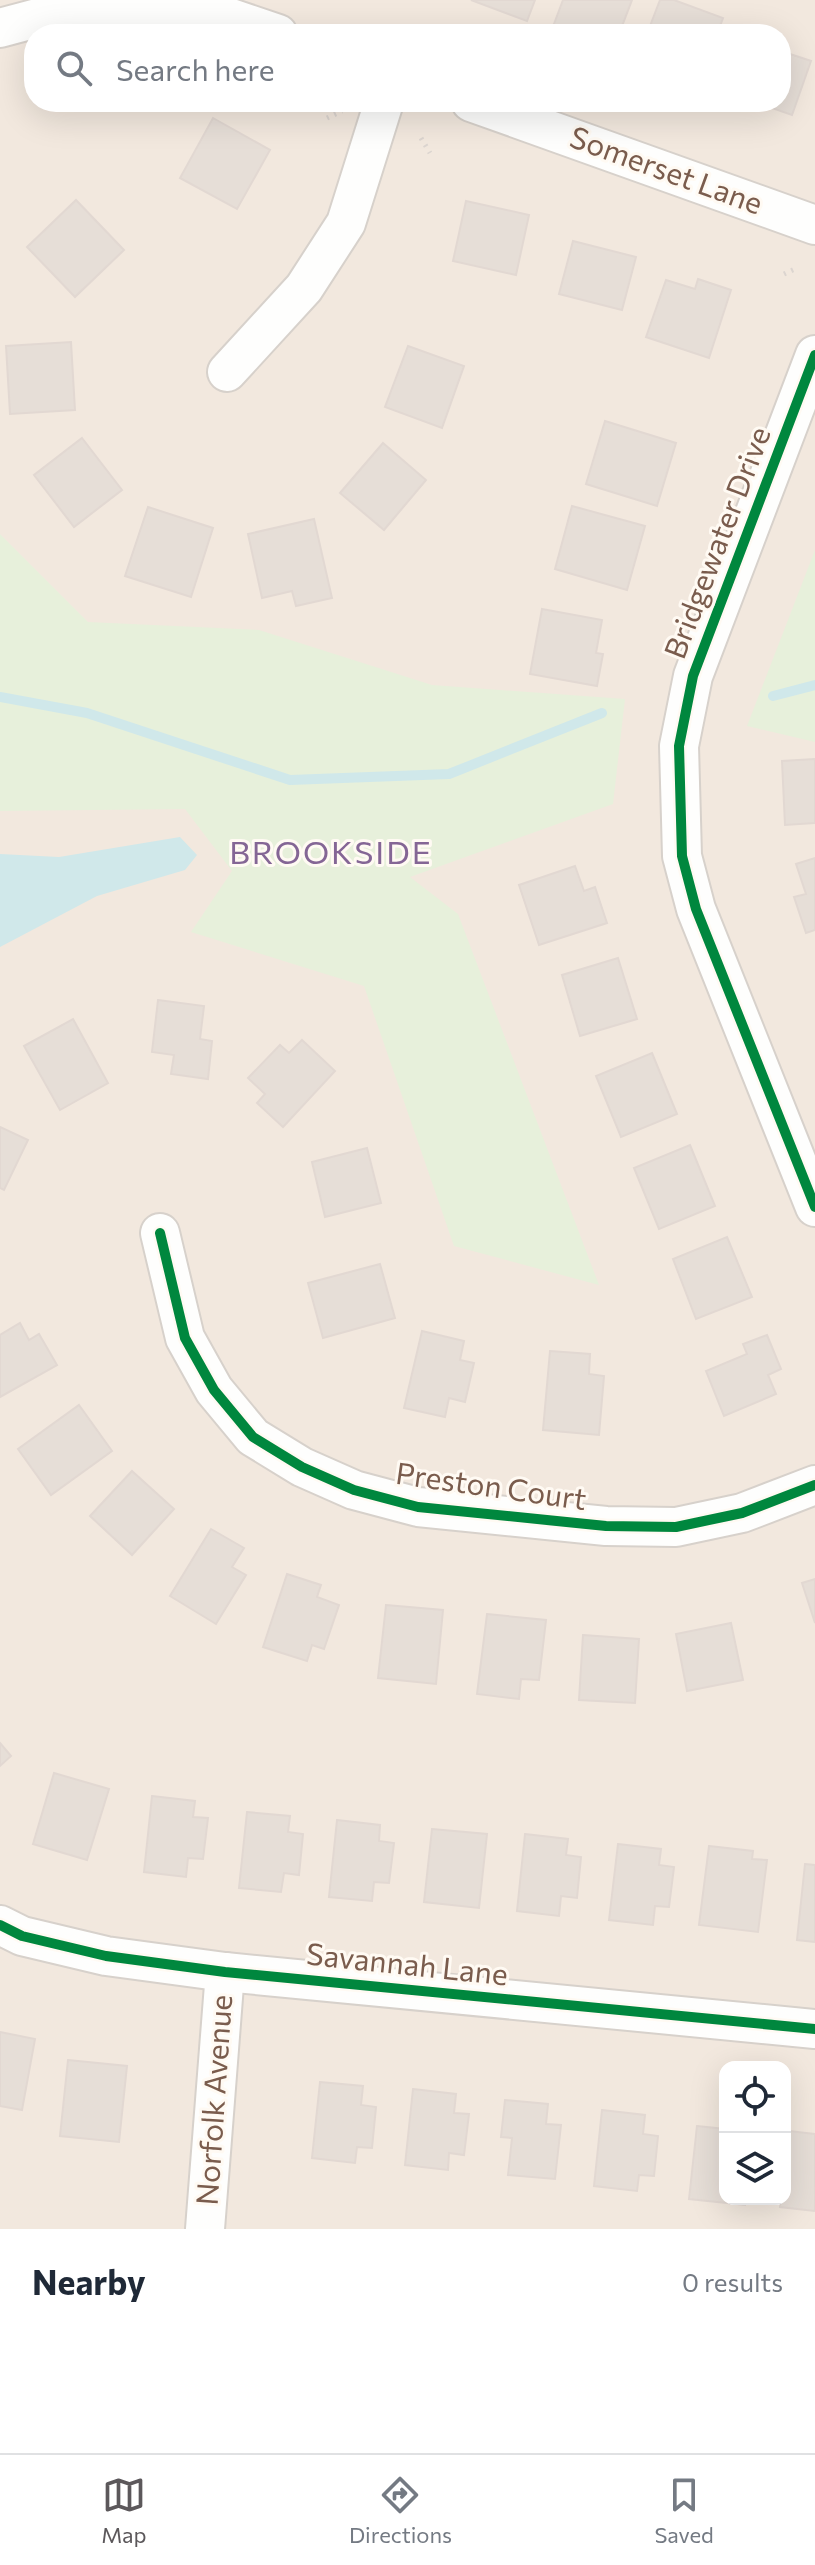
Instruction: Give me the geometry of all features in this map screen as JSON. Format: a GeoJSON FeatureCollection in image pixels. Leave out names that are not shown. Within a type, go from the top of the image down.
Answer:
{"type":"FeatureCollection","features":[{"type":"Feature","properties":{"kind":"street"},"geometry":{"type":"LineString","coordinates":[[0,28],[56,13],[141,5],[222,15],[249,24]]}},
{"type":"Feature","properties":{"kind":"street"},"geometry":{"type":"LineString","coordinates":[[227,372],[304,288],[346,223],[381,112]]}},
{"type":"Feature","properties":{"kind":"street","name":"Somerset Lane"},"geometry":{"type":"LineString","coordinates":[[499,112],[815,225]]}},
{"type":"Feature","properties":{"kind":"street","name":"Bridgewater Drive"},"geometry":{"type":"LineString","coordinates":[[815,355],[693,676],[679,746],[682,856],[696,909],[815,1207]]}},
{"type":"Feature","properties":{"kind":"street","name":"Preston Court"},"geometry":{"type":"LineString","coordinates":[[160,1233],[185,1338],[214,1390],[253,1437],[302,1467],[354,1490],[418,1507],[606,1526],[676,1527],[742,1513],[815,1485]]}},
{"type":"Feature","properties":{"kind":"street","name":"Savannah Lane"},"geometry":{"type":"LineString","coordinates":[[0,1925],[22,1936],[106,1956],[225,1972],[815,2029]]}},
{"type":"Feature","properties":{"kind":"street","name":"Norfolk Avenue"},"geometry":{"type":"LineString","coordinates":[[205,2229],[225,1972]]}},
{"type":"Feature","properties":{"kind":"path"},"geometry":{"type":"LineString","coordinates":[[327,118],[340,112]]}},
{"type":"Feature","properties":{"kind":"path"},"geometry":{"type":"LineString","coordinates":[[421,138],[430,153]]}},
{"type":"Feature","properties":{"kind":"path"},"geometry":{"type":"LineString","coordinates":[[784,274],[797,268]]}},
{"type":"Feature","properties":{"kind":"shaded area"},"geometry":{"type":"Polygon","coordinates":[[[0,0],[815,0],[815,2229],[0,2229],[0,0]]]}},
{"type":"Feature","properties":{"kind":"green space"},"geometry":{"type":"Polygon","coordinates":[[[0,534],[88,622],[259,630],[432,685],[625,699],[613,804],[410,877],[458,914],[599,1285],[454,1246],[364,986],[191,932],[232,871],[185,809],[0,811],[0,534]]]}},
{"type":"Feature","properties":{"kind":"green space"},"geometry":{"type":"Polygon","coordinates":[[[815,550],[815,742],[747,726],[815,550]]]}},
{"type":"Feature","properties":{"kind":"water"},"geometry":{"type":"Polygon","coordinates":[[[180,837],[197,855],[185,870],[97,896],[0,947],[0,854],[59,857],[180,837]]]}},
{"type":"Feature","properties":{"kind":"building"},"geometry":{"type":"Polygon","coordinates":[[[471,0],[535,0],[527,21],[471,0]]]}},
{"type":"Feature","properties":{"kind":"building"},"geometry":{"type":"Polygon","coordinates":[[[563,0],[632,0],[623,24],[554,24],[563,0]]]}},
{"type":"Feature","properties":{"kind":"building"},"geometry":{"type":"Polygon","coordinates":[[[660,0],[674,0],[723,18],[721,24],[651,24],[660,0]]]}},
{"type":"Feature","properties":{"kind":"building"},"geometry":{"type":"Polygon","coordinates":[[[791,54],[811,61],[792,115],[783,112],[791,112],[791,54]]]}},
{"type":"Feature","properties":{"kind":"building"},"geometry":{"type":"Polygon","coordinates":[[[213,118],[270,150],[237,209],[180,178],[213,118]]]}},
{"type":"Feature","properties":{"kind":"building"},"geometry":{"type":"Polygon","coordinates":[[[76,200],[124,250],[75,297],[27,247],[76,200]]]}},
{"type":"Feature","properties":{"kind":"building"},"geometry":{"type":"Polygon","coordinates":[[[466,201],[529,215],[516,275],[453,261],[466,201]]]}},
{"type":"Feature","properties":{"kind":"building"},"geometry":{"type":"Polygon","coordinates":[[[573,241],[636,257],[622,310],[559,294],[573,241]]]}},
{"type":"Feature","properties":{"kind":"building"},"geometry":{"type":"Polygon","coordinates":[[[698,279],[731,290],[709,358],[646,337],[666,280],[695,289],[698,279]]]}},
{"type":"Feature","properties":{"kind":"building"},"geometry":{"type":"Polygon","coordinates":[[[71,342],[75,410],[10,414],[6,346],[71,342]]]}},
{"type":"Feature","properties":{"kind":"building"},"geometry":{"type":"Polygon","coordinates":[[[408,346],[464,366],[442,428],[385,407],[408,346]]]}},
{"type":"Feature","properties":{"kind":"building"},"geometry":{"type":"Polygon","coordinates":[[[605,421],[676,443],[657,506],[586,484],[605,421]]]}},
{"type":"Feature","properties":{"kind":"building"},"geometry":{"type":"Polygon","coordinates":[[[82,438],[122,490],[74,527],[34,475],[82,438]]]}},
{"type":"Feature","properties":{"kind":"building"},"geometry":{"type":"Polygon","coordinates":[[[383,443],[426,480],[384,530],[340,493],[383,443]]]}},
{"type":"Feature","properties":{"kind":"building"},"geometry":{"type":"Polygon","coordinates":[[[572,506],[645,526],[627,590],[555,569],[572,506]]]}},
{"type":"Feature","properties":{"kind":"building"},"geometry":{"type":"Polygon","coordinates":[[[148,507],[213,528],[191,597],[125,576],[148,507]]]}},
{"type":"Feature","properties":{"kind":"building"},"geometry":{"type":"Polygon","coordinates":[[[314,519],[332,598],[296,606],[292,591],[262,598],[248,534],[314,519]]]}},
{"type":"Feature","properties":{"kind":"building"},"geometry":{"type":"Polygon","coordinates":[[[542,609],[602,620],[596,653],[603,654],[597,686],[530,674],[542,609]]]}},
{"type":"Feature","properties":{"kind":"building"},"geometry":{"type":"Polygon","coordinates":[[[815,759],[815,823],[785,825],[782,761],[815,759]]]}},
{"type":"Feature","properties":{"kind":"building"},"geometry":{"type":"Polygon","coordinates":[[[815,858],[815,930],[806,933],[794,897],[806,894],[796,864],[815,858]]]}},
{"type":"Feature","properties":{"kind":"building"},"geometry":{"type":"Polygon","coordinates":[[[575,866],[584,891],[595,887],[607,923],[539,945],[519,885],[575,866]]]}},
{"type":"Feature","properties":{"kind":"building"},"geometry":{"type":"Polygon","coordinates":[[[618,958],[637,1019],[580,1036],[562,975],[618,958]]]}},
{"type":"Feature","properties":{"kind":"building"},"geometry":{"type":"Polygon","coordinates":[[[158,1000],[204,1006],[200,1039],[212,1041],[208,1079],[171,1074],[174,1055],[152,1052],[158,1000]]]}},
{"type":"Feature","properties":{"kind":"building"},"geometry":{"type":"Polygon","coordinates":[[[73,1019],[108,1083],[60,1110],[24,1046],[73,1019]]]}},
{"type":"Feature","properties":{"kind":"building"},"geometry":{"type":"Polygon","coordinates":[[[302,1040],[335,1071],[283,1127],[257,1103],[265,1094],[248,1078],[280,1045],[289,1053],[302,1040]]]}},
{"type":"Feature","properties":{"kind":"building"},"geometry":{"type":"Polygon","coordinates":[[[652,1053],[677,1114],[621,1137],[596,1076],[652,1053]]]}},
{"type":"Feature","properties":{"kind":"building"},"geometry":{"type":"Polygon","coordinates":[[[0,1127],[28,1140],[4,1190],[0,1188],[0,1127]]]}},
{"type":"Feature","properties":{"kind":"building"},"geometry":{"type":"Polygon","coordinates":[[[690,1145],[715,1206],[659,1229],[634,1168],[690,1145]]]}},
{"type":"Feature","properties":{"kind":"building"},"geometry":{"type":"Polygon","coordinates":[[[367,1148],[381,1203],[325,1217],[312,1162],[367,1148]]]}},
{"type":"Feature","properties":{"kind":"building"},"geometry":{"type":"Polygon","coordinates":[[[727,1237],[752,1297],[696,1319],[673,1259],[727,1237]]]}},
{"type":"Feature","properties":{"kind":"building"},"geometry":{"type":"Polygon","coordinates":[[[380,1264],[395,1318],[323,1338],[308,1283],[380,1264]]]}},
{"type":"Feature","properties":{"kind":"building"},"geometry":{"type":"Polygon","coordinates":[[[20,1323],[29,1340],[39,1334],[57,1365],[0,1397],[0,1335],[20,1323]]]}},
{"type":"Feature","properties":{"kind":"building"},"geometry":{"type":"Polygon","coordinates":[[[422,1331],[464,1341],[460,1360],[474,1363],[465,1402],[449,1398],[445,1417],[404,1408],[422,1331]]]}},
{"type":"Feature","properties":{"kind":"building"},"geometry":{"type":"Polygon","coordinates":[[[767,1335],[781,1369],[768,1375],[776,1394],[724,1416],[706,1371],[747,1354],[743,1344],[767,1335]]]}},
{"type":"Feature","properties":{"kind":"building"},"geometry":{"type":"Polygon","coordinates":[[[550,1351],[590,1354],[589,1374],[604,1376],[599,1435],[543,1430],[550,1351]]]}},
{"type":"Feature","properties":{"kind":"building"},"geometry":{"type":"Polygon","coordinates":[[[79,1405],[112,1451],[51,1495],[18,1449],[79,1405]]]}},
{"type":"Feature","properties":{"kind":"building"},"geometry":{"type":"Polygon","coordinates":[[[132,1471],[174,1509],[132,1555],[90,1516],[132,1471]]]}},
{"type":"Feature","properties":{"kind":"building"},"geometry":{"type":"Polygon","coordinates":[[[211,1529],[244,1548],[232,1567],[246,1575],[216,1624],[170,1596],[211,1529]]]}},
{"type":"Feature","properties":{"kind":"building"},"geometry":{"type":"Polygon","coordinates":[[[287,1574],[321,1585],[317,1597],[339,1605],[324,1649],[312,1645],[307,1661],[263,1647],[287,1574]]]}},
{"type":"Feature","properties":{"kind":"building"},"geometry":{"type":"Polygon","coordinates":[[[815,1579],[815,1623],[802,1583],[815,1579]]]}},
{"type":"Feature","properties":{"kind":"building"},"geometry":{"type":"Polygon","coordinates":[[[386,1605],[443,1610],[436,1684],[378,1678],[386,1605]]]}},
{"type":"Feature","properties":{"kind":"building"},"geometry":{"type":"Polygon","coordinates":[[[487,1614],[546,1620],[539,1680],[521,1679],[519,1699],[477,1694],[487,1614]]]}},
{"type":"Feature","properties":{"kind":"building"},"geometry":{"type":"Polygon","coordinates":[[[731,1623],[743,1680],[687,1691],[676,1634],[731,1623]]]}},
{"type":"Feature","properties":{"kind":"building"},"geometry":{"type":"Polygon","coordinates":[[[583,1635],[639,1639],[635,1703],[579,1700],[583,1635]]]}},
{"type":"Feature","properties":{"kind":"building"},"geometry":{"type":"Polygon","coordinates":[[[0,1743],[11,1756],[0,1766],[0,1743]]]}},
{"type":"Feature","properties":{"kind":"building"},"geometry":{"type":"Polygon","coordinates":[[[54,1773],[109,1789],[87,1860],[33,1844],[54,1773]]]}},
{"type":"Feature","properties":{"kind":"building"},"geometry":{"type":"Polygon","coordinates":[[[152,1796],[195,1801],[193,1817],[208,1818],[203,1859],[188,1858],[186,1877],[144,1872],[152,1796]]]}},
{"type":"Feature","properties":{"kind":"building"},"geometry":{"type":"Polygon","coordinates":[[[247,1812],[290,1816],[288,1832],[303,1834],[299,1875],[284,1873],[281,1892],[239,1888],[247,1812]]]}},
{"type":"Feature","properties":{"kind":"building"},"geometry":{"type":"Polygon","coordinates":[[[337,1820],[380,1825],[379,1841],[394,1843],[389,1883],[374,1882],[372,1901],[329,1897],[337,1820]]]}},
{"type":"Feature","properties":{"kind":"building"},"geometry":{"type":"Polygon","coordinates":[[[432,1829],[487,1834],[479,1908],[424,1902],[432,1829]]]}},
{"type":"Feature","properties":{"kind":"building"},"geometry":{"type":"Polygon","coordinates":[[[525,1834],[568,1839],[566,1855],[581,1857],[577,1898],[561,1896],[559,1916],[517,1911],[525,1834]]]}},
{"type":"Feature","properties":{"kind":"building"},"geometry":{"type":"Polygon","coordinates":[[[618,1844],[661,1849],[659,1865],[674,1867],[669,1907],[655,1906],[653,1925],[609,1920],[618,1844]]]}},
{"type":"Feature","properties":{"kind":"building"},"geometry":{"type":"Polygon","coordinates":[[[709,1846],[753,1851],[752,1859],[767,1860],[758,1932],[699,1925],[709,1846]]]}},
{"type":"Feature","properties":{"kind":"building"},"geometry":{"type":"Polygon","coordinates":[[[805,1864],[815,1865],[815,1942],[797,1940],[805,1864]]]}},
{"type":"Feature","properties":{"kind":"building"},"geometry":{"type":"Polygon","coordinates":[[[0,2032],[35,2039],[22,2110],[0,2106],[0,2032]]]}},
{"type":"Feature","properties":{"kind":"building"},"geometry":{"type":"Polygon","coordinates":[[[68,2060],[127,2066],[119,2142],[60,2136],[68,2060]]]}},
{"type":"Feature","properties":{"kind":"building"},"geometry":{"type":"Polygon","coordinates":[[[320,2082],[363,2086],[361,2105],[376,2107],[372,2148],[357,2147],[355,2163],[312,2158],[320,2082]]]}},
{"type":"Feature","properties":{"kind":"building"},"geometry":{"type":"Polygon","coordinates":[[[413,2089],[456,2094],[454,2113],[469,2114],[464,2155],[449,2153],[448,2170],[405,2165],[413,2089]]]}},
{"type":"Feature","properties":{"kind":"building"},"geometry":{"type":"Polygon","coordinates":[[[505,2100],[548,2104],[546,2124],[561,2125],[555,2179],[508,2175],[512,2138],[501,2137],[505,2100]]]}},
{"type":"Feature","properties":{"kind":"building"},"geometry":{"type":"Polygon","coordinates":[[[602,2110],[645,2115],[643,2134],[658,2136],[654,2176],[639,2175],[637,2191],[594,2186],[602,2110]]]}},
{"type":"Feature","properties":{"kind":"building"},"geometry":{"type":"Polygon","coordinates":[[[697,2126],[719,2128],[719,2202],[689,2199],[697,2126]]]}},
{"type":"Feature","properties":{"kind":"building"},"geometry":{"type":"Polygon","coordinates":[[[791,2131],[815,2134],[815,2211],[780,2207],[791,2205],[791,2131]]]}},
{"type":"Feature","properties":{"kind":"waterway"},"geometry":{"type":"LineString","coordinates":[[773,696],[815,685]]}},
{"type":"Feature","properties":{"kind":"waterway"},"geometry":{"type":"LineString","coordinates":[[0,697],[87,713],[290,780],[449,774],[602,713]]}},
{"type":"Feature","properties":{"kind":"cycle path"},"geometry":{"type":"LineString","coordinates":[[815,355],[693,676],[679,746],[682,856],[696,909],[815,1207]]}},
{"type":"Feature","properties":{"kind":"cycle path"},"geometry":{"type":"LineString","coordinates":[[160,1233],[185,1338],[214,1390],[253,1437],[302,1467],[354,1490],[418,1507],[606,1526],[676,1527],[742,1513],[815,1485]]}},
{"type":"Feature","properties":{"kind":"cycle path"},"geometry":{"type":"LineString","coordinates":[[0,1925],[22,1936],[106,1956],[225,1972],[815,2029]]}},
{"type":"Feature","properties":{"kind":"district","name":"BROOKSIDE"},"geometry":{"type":"Point","coordinates":[331,853]}}]}
